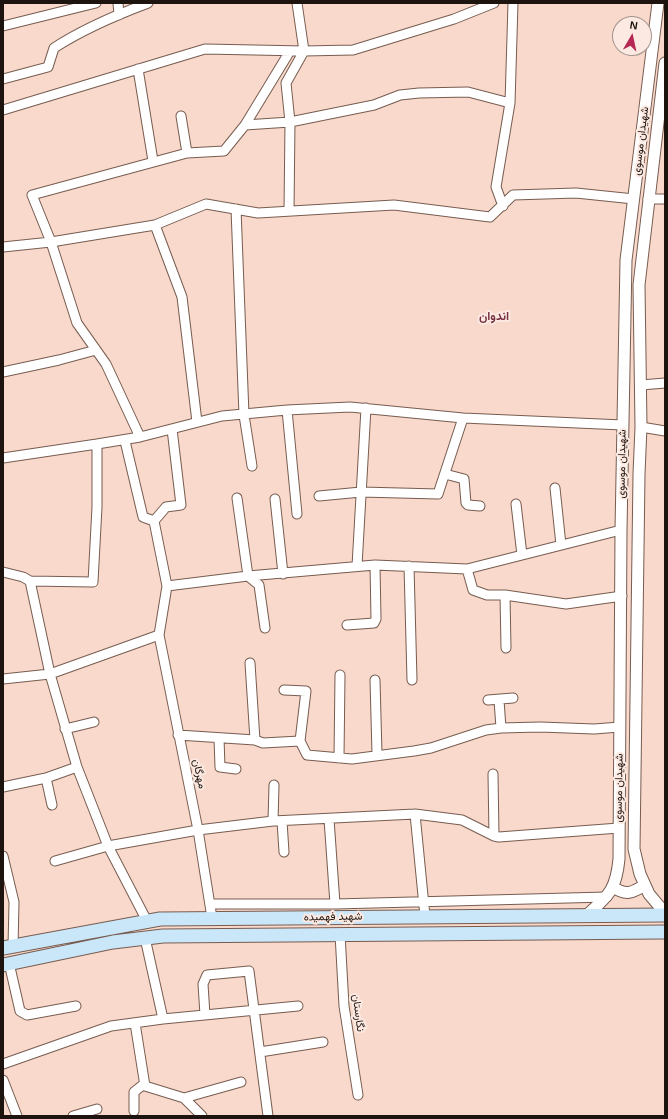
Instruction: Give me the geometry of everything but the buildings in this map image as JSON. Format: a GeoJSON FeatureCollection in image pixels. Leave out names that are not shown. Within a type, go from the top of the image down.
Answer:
{"type":"FeatureCollection","features":[{"type":"Feature","properties":{"kind":"main road","name":"شهید فهمیده"},"geometry":{"type":"LineString","coordinates":[[8,948],[160,919],[665,914]]}},
{"type":"Feature","properties":{"kind":"main road"},"geometry":{"type":"LineString","coordinates":[[282,918],[286,926],[283,934]]}},
{"type":"Feature","properties":{"kind":"main road"},"geometry":{"type":"LineString","coordinates":[[307,918],[303,921],[302,926],[304,931],[308,934]]}},
{"type":"Feature","properties":{"kind":"main road","name":"شهید فهمیده"},"geometry":{"type":"LineString","coordinates":[[6,964],[113,942],[145,938],[211,934],[665,932]]}},
{"type":"Feature","properties":{"kind":"street"},"geometry":{"type":"LineString","coordinates":[[3,26],[96,3]]}},
{"type":"Feature","properties":{"kind":"street"},"geometry":{"type":"LineString","coordinates":[[118,3],[119,15]]}},
{"type":"Feature","properties":{"kind":"street"},"geometry":{"type":"LineString","coordinates":[[3,79],[48,68],[54,48],[72,36],[148,3]]}},
{"type":"Feature","properties":{"kind":"street"},"geometry":{"type":"LineString","coordinates":[[289,211],[290,122],[286,83],[304,51],[297,3]]}},
{"type":"Feature","properties":{"kind":"street"},"geometry":{"type":"LineString","coordinates":[[3,110],[138,68],[206,49],[290,51],[354,50],[454,19],[494,3]]}},
{"type":"Feature","properties":{"kind":"street"},"geometry":{"type":"LineString","coordinates":[[503,206],[496,187],[510,103],[513,3]]}},
{"type":"Feature","properties":{"kind":"street","name":"شهیدان موسوی"},"geometry":{"type":"LineString","coordinates":[[587,915],[607,897],[617,880],[619,859],[622,596],[621,530],[626,260],[658,3]]}},
{"type":"Feature","properties":{"kind":"street"},"geometry":{"type":"LineString","coordinates":[[140,438],[106,364],[77,323],[51,242],[32,195],[154,160],[186,153],[224,151],[245,125],[290,51]]}},
{"type":"Feature","properties":{"kind":"street","name":"شهیدان موسوی"},"geometry":{"type":"LineString","coordinates":[[665,63],[639,286],[641,427],[639,474],[634,849],[649,894],[665,914]]}},
{"type":"Feature","properties":{"kind":"street"},"geometry":{"type":"LineString","coordinates":[[138,68],[154,160]]}},
{"type":"Feature","properties":{"kind":"street"},"geometry":{"type":"LineString","coordinates":[[245,125],[290,122],[374,105],[406,94],[468,92],[510,103]]}},
{"type":"Feature","properties":{"kind":"street"},"geometry":{"type":"LineString","coordinates":[[181,116],[186,153]]}},
{"type":"Feature","properties":{"kind":"street"},"geometry":{"type":"LineString","coordinates":[[644,121],[658,122]]}},
{"type":"Feature","properties":{"kind":"street"},"geometry":{"type":"LineString","coordinates":[[3,247],[51,242],[155,225],[206,204],[258,213],[394,205],[490,217],[513,195],[576,193],[634,199]]}},
{"type":"Feature","properties":{"kind":"street"},"geometry":{"type":"LineString","coordinates":[[648,200],[665,199]]}},
{"type":"Feature","properties":{"kind":"street"},"geometry":{"type":"LineString","coordinates":[[236,209],[244,415],[252,466]]}},
{"type":"Feature","properties":{"kind":"street"},"geometry":{"type":"LineString","coordinates":[[155,225],[182,297],[197,422]]}},
{"type":"Feature","properties":{"kind":"street"},"geometry":{"type":"LineString","coordinates":[[3,372],[59,360],[96,350]]}},
{"type":"Feature","properties":{"kind":"street"},"geometry":{"type":"LineString","coordinates":[[641,385],[665,384]]}},
{"type":"Feature","properties":{"kind":"street"},"geometry":{"type":"LineString","coordinates":[[3,458],[125,441],[222,416],[286,410],[350,407],[463,418],[623,425]]}},
{"type":"Feature","properties":{"kind":"street"},"geometry":{"type":"LineString","coordinates":[[357,566],[366,408]]}},
{"type":"Feature","properties":{"kind":"street"},"geometry":{"type":"LineString","coordinates":[[286,410],[297,514]]}},
{"type":"Feature","properties":{"kind":"street"},"geometry":{"type":"LineString","coordinates":[[319,496],[361,492],[438,494],[463,418]]}},
{"type":"Feature","properties":{"kind":"street"},"geometry":{"type":"LineString","coordinates":[[641,427],[665,431]]}},
{"type":"Feature","properties":{"kind":"street"},"geometry":{"type":"LineString","coordinates":[[154,521],[166,507],[181,505],[172,429]]}},
{"type":"Feature","properties":{"kind":"street"},"geometry":{"type":"LineString","coordinates":[[125,441],[143,518],[154,521]]}},
{"type":"Feature","properties":{"kind":"street"},"geometry":{"type":"LineString","coordinates":[[3,572],[23,577],[30,581],[93,582],[97,507],[97,444]]}},
{"type":"Feature","properties":{"kind":"street"},"geometry":{"type":"LineString","coordinates":[[445,474],[464,479],[466,503],[468,505],[480,506]]}},
{"type":"Feature","properties":{"kind":"street"},"geometry":{"type":"LineString","coordinates":[[555,488],[561,546]]}},
{"type":"Feature","properties":{"kind":"street"},"geometry":{"type":"LineString","coordinates":[[237,498],[248,576],[259,585],[265,628]]}},
{"type":"Feature","properties":{"kind":"street"},"geometry":{"type":"LineString","coordinates":[[275,499],[283,574]]}},
{"type":"Feature","properties":{"kind":"street"},"geometry":{"type":"LineString","coordinates":[[516,504],[522,555]]}},
{"type":"Feature","properties":{"kind":"street"},"geometry":{"type":"LineString","coordinates":[[3,679],[50,674],[159,634],[167,586],[154,521]]}},
{"type":"Feature","properties":{"kind":"street"},"geometry":{"type":"LineString","coordinates":[[167,586],[248,576],[374,565],[467,569],[621,530]]}},
{"type":"Feature","properties":{"kind":"street"},"geometry":{"type":"LineString","coordinates":[[347,625],[374,623],[376,619],[374,565]]}},
{"type":"Feature","properties":{"kind":"street"},"geometry":{"type":"LineString","coordinates":[[409,566],[412,680]]}},
{"type":"Feature","properties":{"kind":"street"},"geometry":{"type":"LineString","coordinates":[[467,569],[473,590],[487,595],[505,595],[566,604],[622,596]]}},
{"type":"Feature","properties":{"kind":"street"},"geometry":{"type":"LineString","coordinates":[[30,581],[50,674],[77,767],[108,846],[147,921]]}},
{"type":"Feature","properties":{"kind":"street"},"geometry":{"type":"LineString","coordinates":[[505,595],[506,648]]}},
{"type":"Feature","properties":{"kind":"street","name":"مهرگان"},"geometry":{"type":"LineString","coordinates":[[159,634],[198,830],[212,918]]}},
{"type":"Feature","properties":{"kind":"street"},"geometry":{"type":"LineString","coordinates":[[250,663],[255,740]]}},
{"type":"Feature","properties":{"kind":"street"},"geometry":{"type":"LineString","coordinates":[[339,758],[340,675]]}},
{"type":"Feature","properties":{"kind":"street"},"geometry":{"type":"LineString","coordinates":[[375,680],[377,754]]}},
{"type":"Feature","properties":{"kind":"street"},"geometry":{"type":"LineString","coordinates":[[284,690],[306,691],[300,741],[307,755],[352,759],[377,754],[431,748],[486,730],[501,728],[540,726],[594,729],[620,726]]}},
{"type":"Feature","properties":{"kind":"street"},"geometry":{"type":"LineString","coordinates":[[488,700],[513,698]]}},
{"type":"Feature","properties":{"kind":"street"},"geometry":{"type":"LineString","coordinates":[[499,700],[501,728]]}},
{"type":"Feature","properties":{"kind":"street"},"geometry":{"type":"LineString","coordinates":[[65,729],[94,722]]}},
{"type":"Feature","properties":{"kind":"street"},"geometry":{"type":"LineString","coordinates":[[178,735],[255,740],[263,743],[300,741]]}},
{"type":"Feature","properties":{"kind":"street"},"geometry":{"type":"LineString","coordinates":[[219,738],[220,767],[236,769]]}},
{"type":"Feature","properties":{"kind":"street"},"geometry":{"type":"LineString","coordinates":[[3,786],[46,778],[77,767]]}},
{"type":"Feature","properties":{"kind":"street"},"geometry":{"type":"LineString","coordinates":[[494,774],[494,836]]}},
{"type":"Feature","properties":{"kind":"street"},"geometry":{"type":"LineString","coordinates":[[46,778],[52,805]]}},
{"type":"Feature","properties":{"kind":"street"},"geometry":{"type":"LineString","coordinates":[[274,785],[277,821],[284,852]]}},
{"type":"Feature","properties":{"kind":"street"},"geometry":{"type":"LineString","coordinates":[[55,861],[108,846],[198,830],[277,821],[415,814],[462,820],[494,836],[619,828]]}},
{"type":"Feature","properties":{"kind":"street"},"geometry":{"type":"LineString","coordinates":[[415,814],[425,916]]}},
{"type":"Feature","properties":{"kind":"street"},"geometry":{"type":"LineString","coordinates":[[328,819],[335,904]]}},
{"type":"Feature","properties":{"kind":"street"},"geometry":{"type":"LineString","coordinates":[[3,856],[14,902],[8,948]]}},
{"type":"Feature","properties":{"kind":"street"},"geometry":{"type":"LineString","coordinates":[[613,887],[622,893],[633,892],[645,885]]}},
{"type":"Feature","properties":{"kind":"street"},"geometry":{"type":"LineString","coordinates":[[210,904],[335,904],[607,897]]}},
{"type":"Feature","properties":{"kind":"street","name":"نگارستان"},"geometry":{"type":"LineString","coordinates":[[340,934],[344,1006],[358,1095]]}},
{"type":"Feature","properties":{"kind":"street"},"geometry":{"type":"LineString","coordinates":[[145,938],[163,1019]]}},
{"type":"Feature","properties":{"kind":"street"},"geometry":{"type":"LineString","coordinates":[[6,964],[20,1011],[23,1014],[27,1015],[76,1006]]}},
{"type":"Feature","properties":{"kind":"street"},"geometry":{"type":"LineString","coordinates":[[205,1015],[204,979],[207,975],[249,971],[268,1116]]}},
{"type":"Feature","properties":{"kind":"street"},"geometry":{"type":"LineString","coordinates":[[3,1064],[111,1026],[163,1019],[298,1006]]}},
{"type":"Feature","properties":{"kind":"street"},"geometry":{"type":"LineString","coordinates":[[135,1023],[144,1084],[148,1088],[184,1098],[202,1116]]}},
{"type":"Feature","properties":{"kind":"street"},"geometry":{"type":"LineString","coordinates":[[260,1052],[323,1042]]}},
{"type":"Feature","properties":{"kind":"street"},"geometry":{"type":"LineString","coordinates":[[3,1080],[17,1116]]}},
{"type":"Feature","properties":{"kind":"street"},"geometry":{"type":"LineString","coordinates":[[184,1098],[241,1082]]}},
{"type":"Feature","properties":{"kind":"street"},"geometry":{"type":"LineString","coordinates":[[134,1111],[134,1092],[144,1084]]}},
{"type":"Feature","properties":{"kind":"street"},"geometry":{"type":"LineString","coordinates":[[74,1116],[96,1110]]}},
{"type":"Feature","properties":{"kind":"district","name":"اندوان"},"geometry":{"type":"Point","coordinates":[494,317]}}]}
